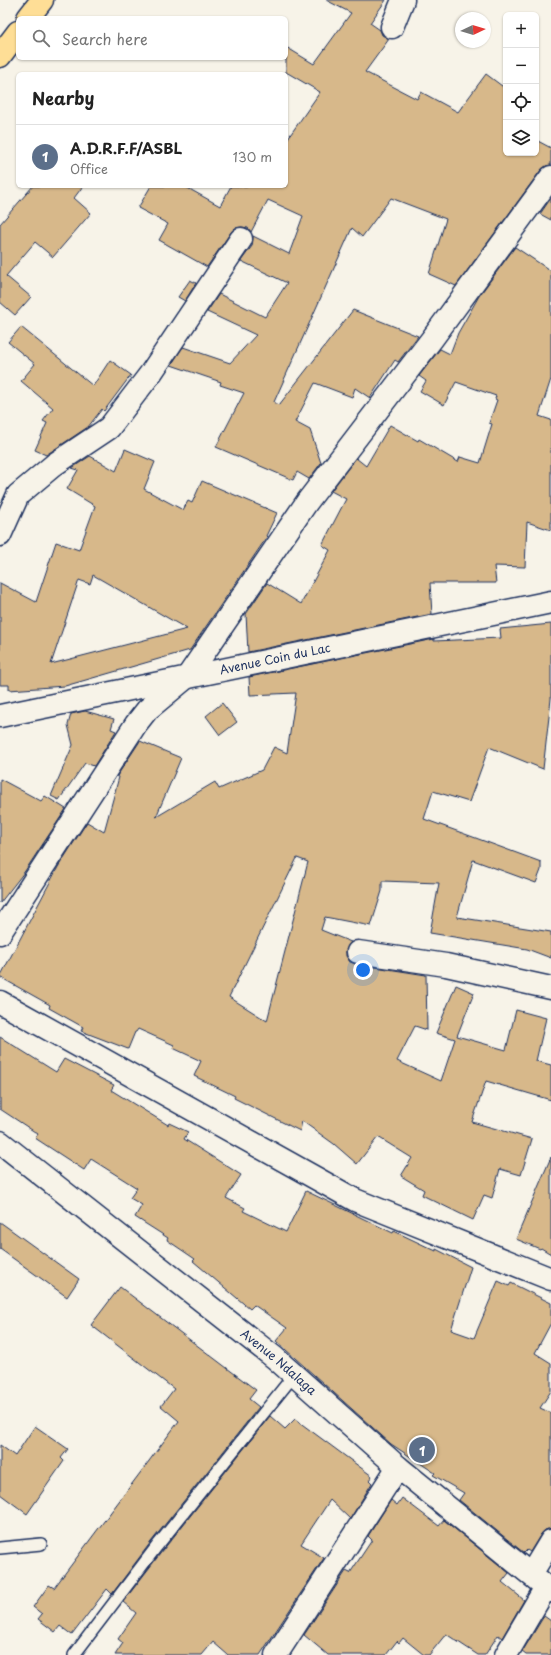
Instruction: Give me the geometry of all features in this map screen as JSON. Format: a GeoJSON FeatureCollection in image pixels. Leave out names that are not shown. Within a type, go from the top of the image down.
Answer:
{"type":"FeatureCollection","features":[{"type":"Feature","properties":{"kind":"highway"},"geometry":{"type":"LineString","coordinates":[[30,16],[42,0]]}},
{"type":"Feature","properties":{"kind":"highway"},"geometry":{"type":"LineString","coordinates":[[0,56],[16,35]]}},
{"type":"Feature","properties":{"kind":"street"},"geometry":{"type":"LineString","coordinates":[[392,26],[404,0]]}},
{"type":"Feature","properties":{"kind":"street"},"geometry":{"type":"LineString","coordinates":[[0,932],[136,724],[147,710],[188,676],[307,502],[432,339],[551,177]]}},
{"type":"Feature","properties":{"kind":"street"},"geometry":{"type":"LineString","coordinates":[[0,535],[18,495],[55,464],[109,428],[151,373],[241,239]]}},
{"type":"Feature","properties":{"kind":"street","name":"Avenue Coin du Lac"},"geometry":{"type":"LineString","coordinates":[[0,716],[551,602]]}},
{"type":"Feature","properties":{"kind":"street"},"geometry":{"type":"LineString","coordinates":[[358,952],[446,965],[551,988]]}},
{"type":"Feature","properties":{"kind":"street"},"geometry":{"type":"LineString","coordinates":[[0,1002],[355,1200],[551,1279]]}},
{"type":"Feature","properties":{"kind":"street","name":"Avenue Ndalaga"},"geometry":{"type":"LineString","coordinates":[[0,1142],[274,1358],[398,1467],[543,1584]]}},
{"type":"Feature","properties":{"kind":"street"},"geometry":{"type":"LineString","coordinates":[[276,1655],[398,1467]]}},
{"type":"Feature","properties":{"kind":"street"},"geometry":{"type":"LineString","coordinates":[[506,1655],[543,1584],[551,1541]]}},
{"type":"Feature","properties":{"kind":"lane"},"geometry":{"type":"LineString","coordinates":[[74,1655],[157,1546],[294,1375]]}},
{"type":"Feature","properties":{"kind":"lane"},"geometry":{"type":"LineString","coordinates":[[0,1548],[41,1544]]}},
{"type":"Feature","properties":{"kind":"building"},"geometry":{"type":"Polygon","coordinates":[[[326,0],[386,0],[370,23],[380,30],[382,35],[389,39],[365,72],[417,99],[421,92],[458,112],[486,74],[503,87],[503,156],[539,156],[539,142],[551,148],[551,165],[546,166],[541,170],[456,286],[429,274],[446,219],[391,198],[362,237],[352,228],[274,402],[279,405],[353,310],[418,336],[398,362],[395,360],[370,398],[355,388],[352,397],[315,383],[295,422],[310,430],[321,463],[309,479],[297,472],[293,480],[216,447],[244,393],[220,385],[221,382],[171,365],[183,347],[230,363],[256,335],[207,312],[219,294],[265,317],[287,283],[241,261],[252,246],[253,236],[289,254],[303,216],[268,200],[251,232],[248,228],[235,228],[207,267],[159,240],[168,224],[138,208],[150,188],[188,188],[220,206],[230,188],[288,188],[288,138],[320,92],[286,72],[288,48],[314,64],[351,13],[326,0]]]}},
{"type":"Feature","properties":{"kind":"building"},"geometry":{"type":"Polygon","coordinates":[[[31,188],[82,188],[74,198],[91,213],[53,257],[35,242],[6,276],[31,297],[15,315],[0,302],[0,224],[31,188]]]}},
{"type":"Feature","properties":{"kind":"building"},"geometry":{"type":"Polygon","coordinates":[[[551,198],[551,220],[540,214],[551,198]]]}},
{"type":"Feature","properties":{"kind":"building"},"geometry":{"type":"Polygon","coordinates":[[[515,247],[551,271],[551,379],[539,416],[551,420],[551,530],[527,522],[525,567],[494,566],[496,583],[430,583],[432,614],[248,652],[246,614],[267,583],[301,604],[330,550],[322,545],[346,499],[331,491],[356,458],[366,466],[390,425],[418,441],[419,439],[458,462],[460,457],[480,463],[492,424],[489,423],[497,400],[495,399],[496,396],[456,382],[444,405],[420,391],[426,381],[419,376],[440,349],[450,354],[458,333],[479,296],[515,247]]]}},
{"type":"Feature","properties":{"kind":"building"},"geometry":{"type":"Polygon","coordinates":[[[190,280],[196,283],[185,301],[178,297],[190,280]]]}},
{"type":"Feature","properties":{"kind":"building"},"geometry":{"type":"Polygon","coordinates":[[[21,327],[93,386],[110,360],[131,375],[104,411],[102,409],[88,427],[46,455],[35,450],[47,423],[43,421],[53,408],[21,381],[35,364],[8,342],[21,327]]]}},
{"type":"Feature","properties":{"kind":"building"},"geometry":{"type":"Polygon","coordinates":[[[125,449],[155,462],[144,489],[183,510],[188,501],[192,503],[202,481],[277,513],[266,536],[267,537],[190,650],[65,686],[9,690],[9,685],[0,685],[0,583],[36,602],[56,542],[79,550],[95,506],[67,489],[78,470],[72,468],[90,456],[116,471],[125,449]],[[93,575],[90,584],[79,580],[51,664],[187,629],[93,575]]]}},
{"type":"Feature","properties":{"kind":"building"},"geometry":{"type":"Polygon","coordinates":[[[551,624],[551,699],[543,769],[489,747],[469,802],[433,791],[424,819],[541,862],[541,870],[536,883],[473,860],[457,917],[551,932],[551,958],[527,949],[430,933],[439,883],[382,881],[382,891],[371,926],[325,917],[321,930],[351,942],[346,950],[346,956],[350,962],[426,975],[427,1030],[415,1026],[397,1061],[441,1081],[455,1039],[436,1033],[456,985],[474,993],[457,1036],[506,1050],[516,1010],[546,1018],[536,1061],[551,1065],[551,1100],[486,1081],[472,1122],[532,1139],[521,1175],[500,1169],[492,1198],[484,1195],[473,1220],[422,1195],[424,1190],[401,1176],[412,1158],[378,1137],[357,1164],[334,1144],[302,1121],[300,1131],[194,1076],[201,1061],[173,1048],[174,1045],[138,1029],[135,1032],[128,1049],[81,1031],[83,1027],[49,1008],[50,1005],[0,977],[58,867],[87,822],[104,832],[119,777],[117,776],[140,741],[181,758],[156,817],[215,782],[219,789],[262,770],[274,747],[287,753],[296,693],[250,695],[249,677],[434,639],[434,641],[501,638],[500,629],[551,624]],[[297,858],[229,997],[267,1021],[308,862],[297,858]]]}},
{"type":"Feature","properties":{"kind":"building"},"geometry":{"type":"Polygon","coordinates":[[[222,703],[237,722],[220,735],[206,716],[222,703]]]}},
{"type":"Feature","properties":{"kind":"building"},"geometry":{"type":"Polygon","coordinates":[[[85,711],[114,719],[111,729],[116,731],[94,766],[85,763],[59,800],[51,796],[73,745],[68,725],[71,714],[85,711]]]}},
{"type":"Feature","properties":{"kind":"building"},"geometry":{"type":"Polygon","coordinates":[[[0,779],[41,801],[45,796],[66,809],[25,871],[0,903],[0,779]]]}},
{"type":"Feature","properties":{"kind":"building"},"geometry":{"type":"Polygon","coordinates":[[[0,1037],[56,1072],[64,1059],[114,1085],[111,1090],[168,1125],[169,1123],[188,1132],[184,1139],[241,1175],[226,1198],[245,1208],[243,1211],[286,1232],[306,1191],[393,1233],[394,1231],[436,1251],[436,1249],[471,1267],[451,1330],[474,1338],[498,1281],[509,1286],[511,1283],[551,1303],[551,1323],[535,1353],[551,1363],[551,1391],[540,1408],[551,1413],[551,1528],[545,1530],[541,1534],[530,1552],[527,1550],[524,1553],[459,1500],[464,1493],[433,1475],[435,1473],[391,1444],[276,1341],[287,1328],[254,1305],[250,1309],[193,1261],[195,1259],[167,1240],[168,1238],[135,1217],[142,1205],[130,1198],[137,1188],[91,1159],[84,1170],[35,1138],[38,1134],[0,1109],[0,1037]]]}},
{"type":"Feature","properties":{"kind":"building"},"geometry":{"type":"Polygon","coordinates":[[[551,1157],[551,1254],[541,1248],[540,1249],[516,1239],[551,1157]]]}},
{"type":"Feature","properties":{"kind":"building"},"geometry":{"type":"Polygon","coordinates":[[[0,1222],[79,1279],[67,1297],[0,1249],[0,1222]]]}},
{"type":"Feature","properties":{"kind":"building"},"geometry":{"type":"Polygon","coordinates":[[[120,1287],[256,1390],[249,1399],[259,1407],[151,1542],[112,1594],[107,1589],[72,1635],[60,1626],[55,1632],[38,1619],[42,1614],[33,1607],[49,1585],[54,1588],[179,1421],[161,1406],[174,1389],[91,1325],[120,1287]]]}},
{"type":"Feature","properties":{"kind":"building"},"geometry":{"type":"Polygon","coordinates":[[[270,1416],[285,1429],[295,1419],[372,1476],[369,1480],[372,1483],[350,1519],[330,1500],[301,1544],[324,1558],[260,1655],[228,1655],[213,1642],[202,1655],[115,1655],[123,1643],[118,1639],[136,1613],[123,1602],[270,1416]]]}},
{"type":"Feature","properties":{"kind":"building"},"geometry":{"type":"Polygon","coordinates":[[[35,1426],[68,1449],[61,1458],[64,1461],[27,1514],[0,1494],[0,1445],[15,1456],[35,1426]]]}},
{"type":"Feature","properties":{"kind":"building"},"geometry":{"type":"Polygon","coordinates":[[[402,1498],[439,1526],[444,1520],[509,1573],[502,1582],[524,1600],[502,1638],[498,1635],[485,1655],[478,1655],[446,1634],[429,1655],[424,1655],[403,1638],[399,1643],[397,1641],[386,1655],[328,1655],[304,1635],[346,1571],[350,1573],[372,1540],[368,1536],[391,1500],[397,1505],[402,1498]]]}},
{"type":"Feature","properties":{"kind":"building"},"geometry":{"type":"Polygon","coordinates":[[[544,1616],[551,1621],[551,1655],[526,1655],[522,1652],[544,1616]]]}},
{"type":"Feature","properties":{"kind":"place","name":"A.D.R.F.F/ASBL"},"geometry":{"type":"Point","coordinates":[422,1450]}}]}
